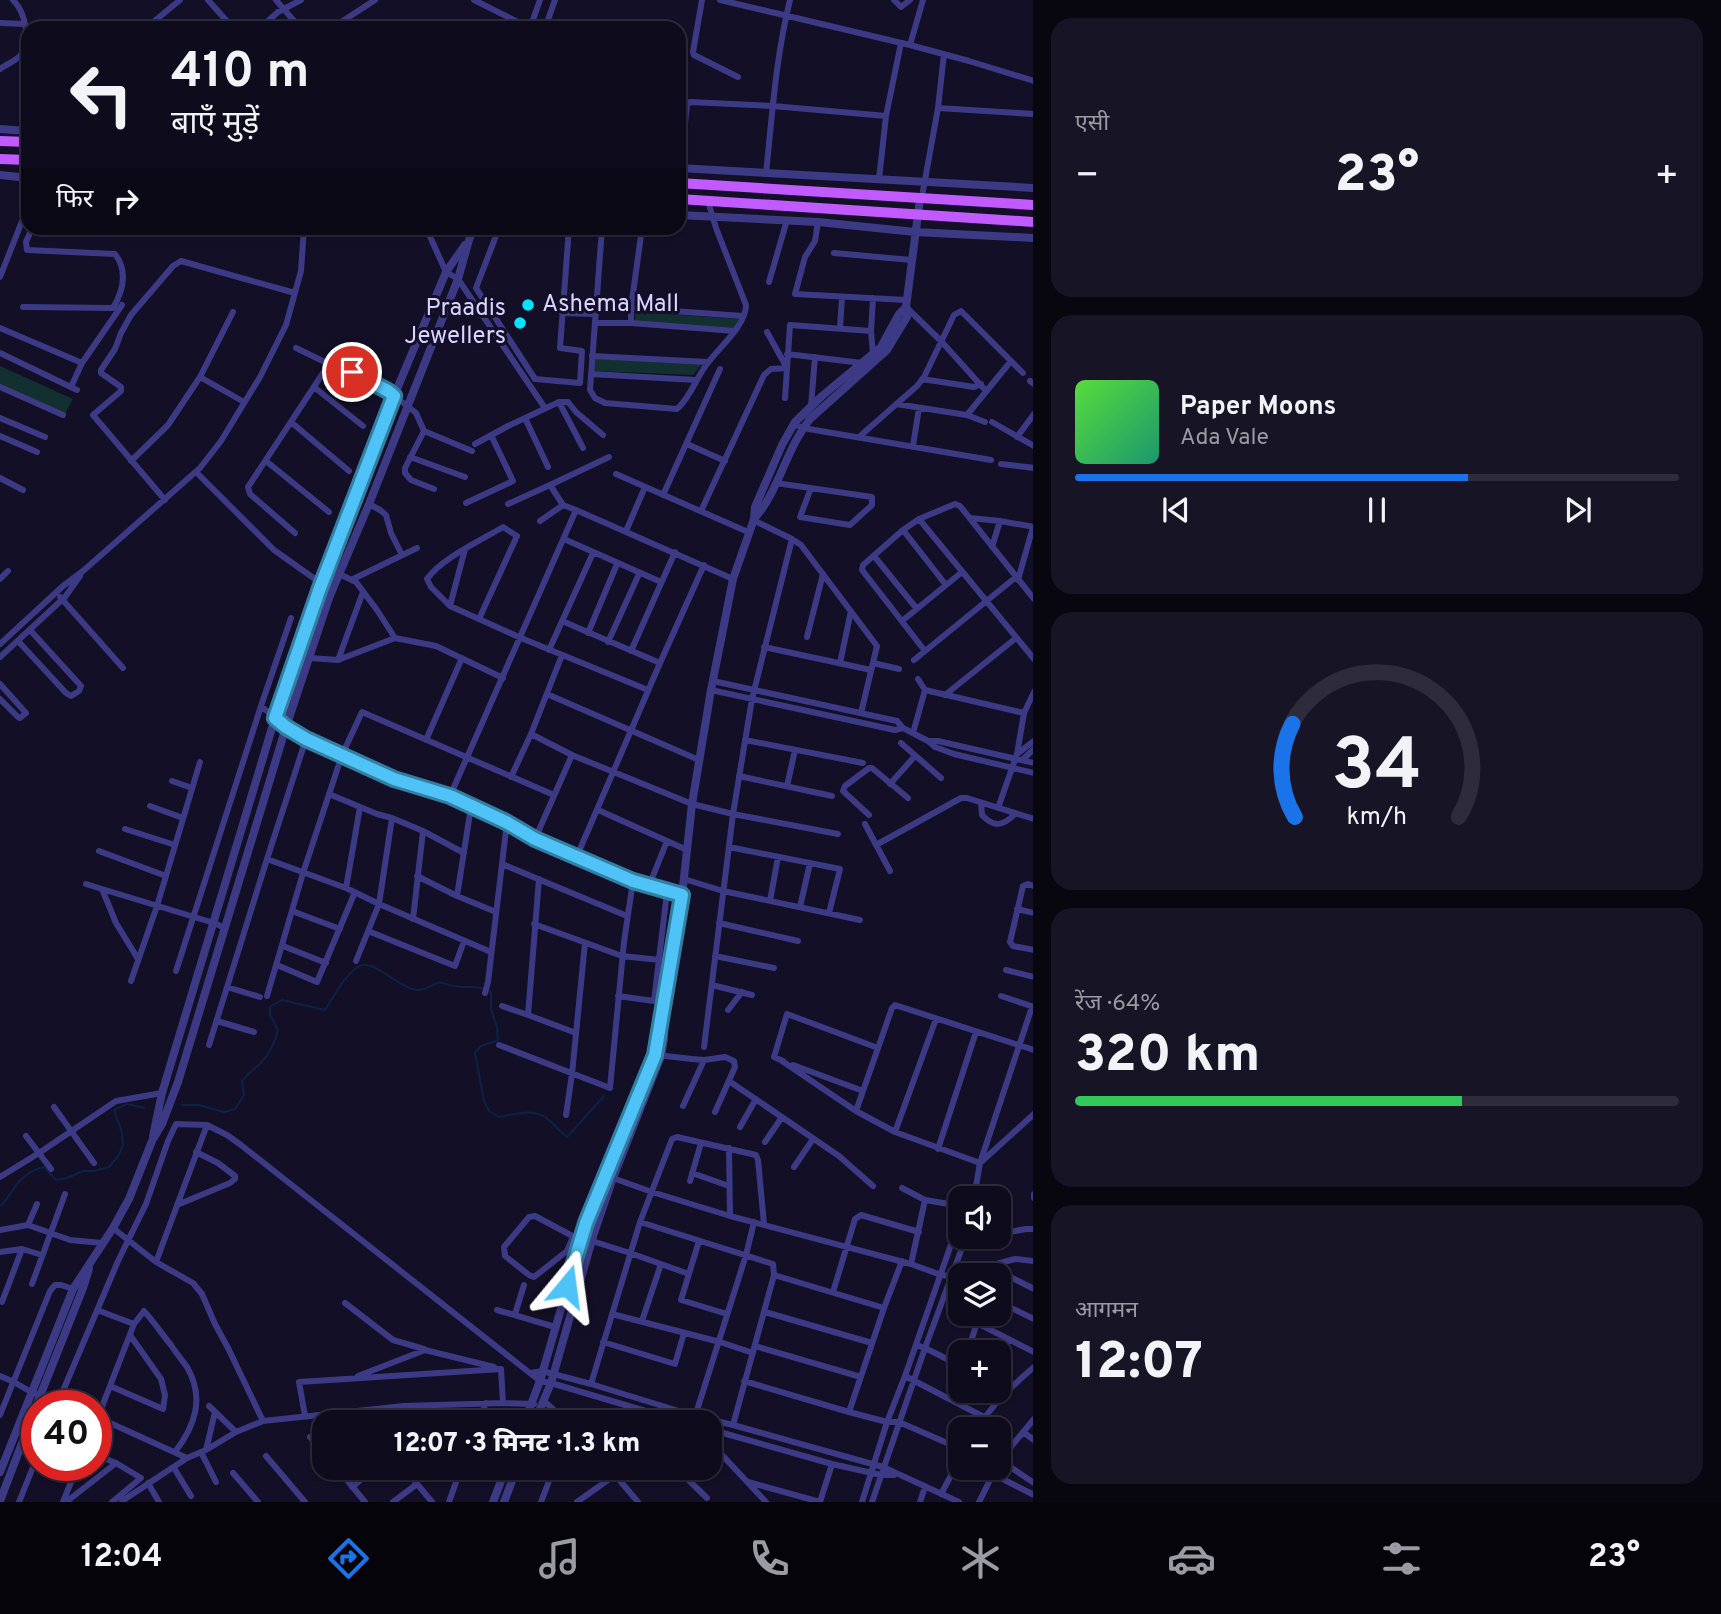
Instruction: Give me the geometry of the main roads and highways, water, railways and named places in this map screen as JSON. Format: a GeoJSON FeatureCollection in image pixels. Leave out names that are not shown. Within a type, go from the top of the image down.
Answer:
{"type":"FeatureCollection","features":[{"type":"Feature","properties":{"kind":"main road"},"geometry":{"type":"LineString","coordinates":[[0,141],[21,142]]}},
{"type":"Feature","properties":{"kind":"main road"},"geometry":{"type":"LineString","coordinates":[[0,159],[21,160]]}},
{"type":"Feature","properties":{"kind":"main road"},"geometry":{"type":"LineString","coordinates":[[686,184],[923,191],[1033,205]]}},
{"type":"Feature","properties":{"kind":"main road"},"geometry":{"type":"LineString","coordinates":[[686,199],[1033,222]]}},
{"type":"Feature","properties":{"kind":"waterway"},"geometry":{"type":"LineString","coordinates":[[182,1105],[199,1105],[224,1112],[235,1109],[244,1095],[242,1081],[266,1056],[276,1036],[278,1030],[270,1015],[270,1007],[282,1000],[325,1010],[347,977],[363,965],[369,965],[417,990],[440,983],[482,988],[491,992],[491,1009],[498,1040],[481,1046],[475,1053],[484,1101],[489,1111],[499,1117],[538,1114],[567,1137],[604,1096]]}},
{"type":"Feature","properties":{"kind":"waterway"},"geometry":{"type":"LineString","coordinates":[[0,1206],[27,1174],[39,1168],[44,1167],[56,1180],[83,1171],[109,1167],[123,1145],[114,1110],[127,1104],[144,1108]]}},
{"type":"Feature","properties":{"kind":"place","name":"Ashema Mall"},"geometry":{"type":"Point","coordinates":[528,305]}},
{"type":"Feature","properties":{"kind":"place","name":"Praadis Jewellers"},"geometry":{"type":"Point","coordinates":[520,323]}}]}
